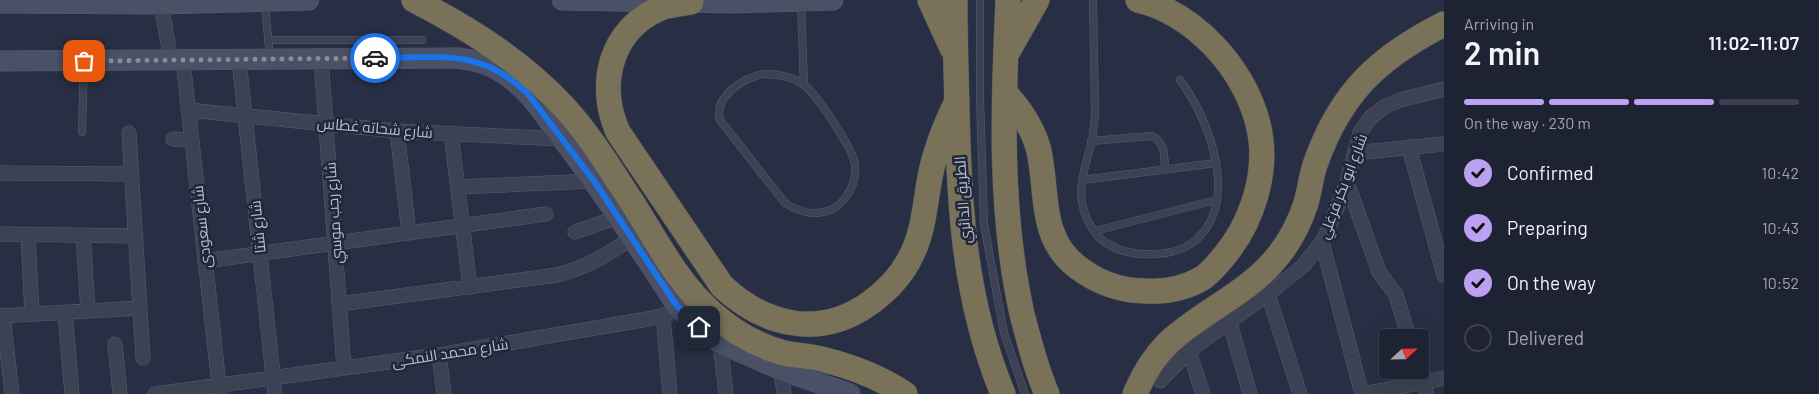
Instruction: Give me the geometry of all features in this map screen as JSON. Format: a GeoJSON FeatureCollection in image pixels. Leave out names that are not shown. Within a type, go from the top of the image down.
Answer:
{"type":"FeatureCollection","features":[{"type":"Feature","properties":{"kind":"highway"},"geometry":{"type":"LineString","coordinates":[[414,0],[453,20],[488,42],[541,84],[565,108],[607,163],[684,283],[712,313],[739,333],[764,346],[842,365],[880,380],[905,394]]}},
{"type":"Feature","properties":{"kind":"highway"},"geometry":{"type":"LineString","coordinates":[[930,0],[955,55]]}},
{"type":"Feature","properties":{"kind":"highway","name":"الطريق الدائري"},"geometry":{"type":"LineString","coordinates":[[955,0],[955,55],[968,100],[958,178],[961,221],[976,307],[987,349],[1003,394]]}},
{"type":"Feature","properties":{"kind":"highway"},"geometry":{"type":"LineString","coordinates":[[1008,0],[1004,181],[1015,278],[1028,339],[1047,394]]}},
{"type":"Feature","properties":{"kind":"highway"},"geometry":{"type":"LineString","coordinates":[[1006,55],[1037,0]]}},
{"type":"Feature","properties":{"kind":"highway"},"geometry":{"type":"LineString","coordinates":[[1005,93],[1020,109],[1034,136],[1041,166],[1049,226],[1057,244],[1069,260],[1083,271],[1101,281],[1128,290],[1154,292],[1167,290],[1185,286],[1203,278],[1215,267],[1231,247],[1251,210],[1260,177],[1261,142],[1258,125],[1239,79],[1220,52],[1184,19],[1155,4],[1138,0]]}},
{"type":"Feature","properties":{"kind":"highway"},"geometry":{"type":"LineString","coordinates":[[691,2],[663,8],[652,13],[641,20],[624,37],[609,71],[609,108],[618,132],[722,286],[743,304],[768,316],[796,324],[825,324],[852,314],[864,307],[896,279],[912,254],[918,240],[935,155],[941,137],[968,100]]}},
{"type":"Feature","properties":{"kind":"highway"},"geometry":{"type":"LineString","coordinates":[[1135,394],[1147,368],[1167,344],[1252,283],[1278,256],[1301,216],[1315,163],[1332,127],[1341,110],[1364,79],[1391,55],[1444,24]]}},
{"type":"Feature","properties":{"kind":"street"},"geometry":{"type":"LineString","coordinates":[[0,3],[161,4],[309,0]]}},
{"type":"Feature","properties":{"kind":"street"},"geometry":{"type":"LineString","coordinates":[[562,0],[691,2],[834,0]]}},
{"type":"Feature","properties":{"kind":"street","name":"شارع سعودى"},"geometry":{"type":"LineString","coordinates":[[161,4],[177,60],[188,110],[220,390]]}},
{"type":"Feature","properties":{"kind":"street"},"geometry":{"type":"LineString","coordinates":[[0,61],[239,60],[269,50],[321,59],[458,58],[474,60],[504,73],[528,94],[594,181],[632,238],[670,311],[667,394]]}},
{"type":"Feature","properties":{"kind":"street","name":"شارع رجب موسي"},"geometry":{"type":"LineString","coordinates":[[321,59],[344,368]]}},
{"type":"Feature","properties":{"kind":"street","name":"شارع شتا"},"geometry":{"type":"LineString","coordinates":[[239,60],[276,394]]}},
{"type":"Feature","properties":{"kind":"street","name":"شارع ابو بكر فرغلي"},"geometry":{"type":"LineString","coordinates":[[1160,381],[1189,351],[1230,323],[1303,266],[1322,242],[1333,218],[1347,182],[1360,133],[1370,118],[1384,107],[1400,100],[1444,89]]}},
{"type":"Feature","properties":{"kind":"street","name":"شارع شحاته غطاس"},"geometry":{"type":"LineString","coordinates":[[188,110],[397,131],[562,139]]}},
{"type":"Feature","properties":{"kind":"street"},"geometry":{"type":"LineString","coordinates":[[397,131],[409,233]]}},
{"type":"Feature","properties":{"kind":"street"},"geometry":{"type":"LineString","coordinates":[[129,133],[143,358]]}},
{"type":"Feature","properties":{"kind":"street"},"geometry":{"type":"LineString","coordinates":[[451,133],[470,287]]}},
{"type":"Feature","properties":{"kind":"street"},"geometry":{"type":"LineString","coordinates":[[172,139],[192,140]]}},
{"type":"Feature","properties":{"kind":"street"},"geometry":{"type":"LineString","coordinates":[[1355,153],[1444,144]]}},
{"type":"Feature","properties":{"kind":"street"},"geometry":{"type":"LineString","coordinates":[[1409,148],[1444,275]]}},
{"type":"Feature","properties":{"kind":"street"},"geometry":{"type":"LineString","coordinates":[[0,173],[132,174]]}},
{"type":"Feature","properties":{"kind":"street"},"geometry":{"type":"LineString","coordinates":[[458,187],[594,181]]}},
{"type":"Feature","properties":{"kind":"street"},"geometry":{"type":"LineString","coordinates":[[1347,182],[1379,272],[1396,295],[1406,329]]}},
{"type":"Feature","properties":{"kind":"street"},"geometry":{"type":"LineString","coordinates":[[205,260],[546,214]]}},
{"type":"Feature","properties":{"kind":"street"},"geometry":{"type":"LineString","coordinates":[[575,232],[618,217]]}},
{"type":"Feature","properties":{"kind":"street"},"geometry":{"type":"LineString","coordinates":[[0,234],[136,236]]}},
{"type":"Feature","properties":{"kind":"street"},"geometry":{"type":"LineString","coordinates":[[28,234],[32,314]]}},
{"type":"Feature","properties":{"kind":"street"},"geometry":{"type":"LineString","coordinates":[[83,235],[88,311]]}},
{"type":"Feature","properties":{"kind":"street"},"geometry":{"type":"LineString","coordinates":[[339,304],[558,275],[571,272],[596,261],[632,238]]}},
{"type":"Feature","properties":{"kind":"street"},"geometry":{"type":"LineString","coordinates":[[1322,242],[1363,394],[1444,378]]}},
{"type":"Feature","properties":{"kind":"street"},"geometry":{"type":"LineString","coordinates":[[1268,294],[1300,394]]}},
{"type":"Feature","properties":{"kind":"street"},"geometry":{"type":"LineString","coordinates":[[12,394],[1,316],[140,308]]}},
{"type":"Feature","properties":{"kind":"street"},"geometry":{"type":"LineString","coordinates":[[670,311],[691,320],[720,343],[781,370],[842,393]]}},
{"type":"Feature","properties":{"kind":"street","name":"شارع محمد النمكى"},"geometry":{"type":"LineString","coordinates":[[160,394],[220,390],[274,378],[439,354],[670,311]]}},
{"type":"Feature","properties":{"kind":"street"},"geometry":{"type":"LineString","coordinates":[[65,312],[72,394]]}},
{"type":"Feature","properties":{"kind":"street"},"geometry":{"type":"LineString","coordinates":[[1230,323],[1250,394]]}},
{"type":"Feature","properties":{"kind":"street"},"geometry":{"type":"LineString","coordinates":[[720,343],[726,394]]}},
{"type":"Feature","properties":{"kind":"street"},"geometry":{"type":"LineString","coordinates":[[115,344],[120,394]]}},
{"type":"Feature","properties":{"kind":"street"},"geometry":{"type":"LineString","coordinates":[[1189,351],[1203,394]]}},
{"type":"Feature","properties":{"kind":"street"},"geometry":{"type":"LineString","coordinates":[[439,354],[444,394]]}},
{"type":"Feature","properties":{"kind":"street"},"geometry":{"type":"LineString","coordinates":[[781,370],[784,394]]}},
{"type":"Feature","properties":{"kind":"lane"},"geometry":{"type":"LineString","coordinates":[[801,0],[804,85],[816,97],[853,153],[856,164],[853,184],[844,199],[832,210],[824,212],[807,213],[784,203],[723,125],[719,116],[720,106],[729,93],[740,83],[754,76],[764,74],[780,75],[804,85]]}},
{"type":"Feature","properties":{"kind":"lane"},"geometry":{"type":"LineString","coordinates":[[980,0],[968,100],[984,224],[1004,332],[1025,394]]}},
{"type":"Feature","properties":{"kind":"lane"},"geometry":{"type":"LineString","coordinates":[[1093,0],[1096,114],[1082,180],[1083,207],[1086,218],[1108,245],[1122,250],[1150,254],[1177,251],[1192,243],[1205,230],[1214,212],[1216,200],[1216,163],[1208,130],[1193,98],[1180,80]]}},
{"type":"Feature","properties":{"kind":"lane"},"geometry":{"type":"LineString","coordinates":[[265,1],[269,50],[422,40]]}},
{"type":"Feature","properties":{"kind":"lane"},"geometry":{"type":"LineString","coordinates":[[82,132],[84,61]]}},
{"type":"Feature","properties":{"kind":"lane"},"geometry":{"type":"LineString","coordinates":[[1091,141],[1151,136],[1156,138],[1163,146],[1165,169]]}},
{"type":"Feature","properties":{"kind":"lane"},"geometry":{"type":"LineString","coordinates":[[1082,180],[1216,163]]}},
{"type":"Feature","properties":{"kind":"lane"},"geometry":{"type":"LineString","coordinates":[[1095,231],[1216,200]]}},
{"type":"Feature","properties":{"kind":"way so far"},"geometry":{"type":"LineString","coordinates":[[84,61],[375,58]]}},
{"type":"Feature","properties":{"kind":"route"},"geometry":{"type":"LineString","coordinates":[[375,58],[458,58],[474,60],[504,73],[517,83],[528,94],[594,181],[677,306],[699,327]]}}]}
